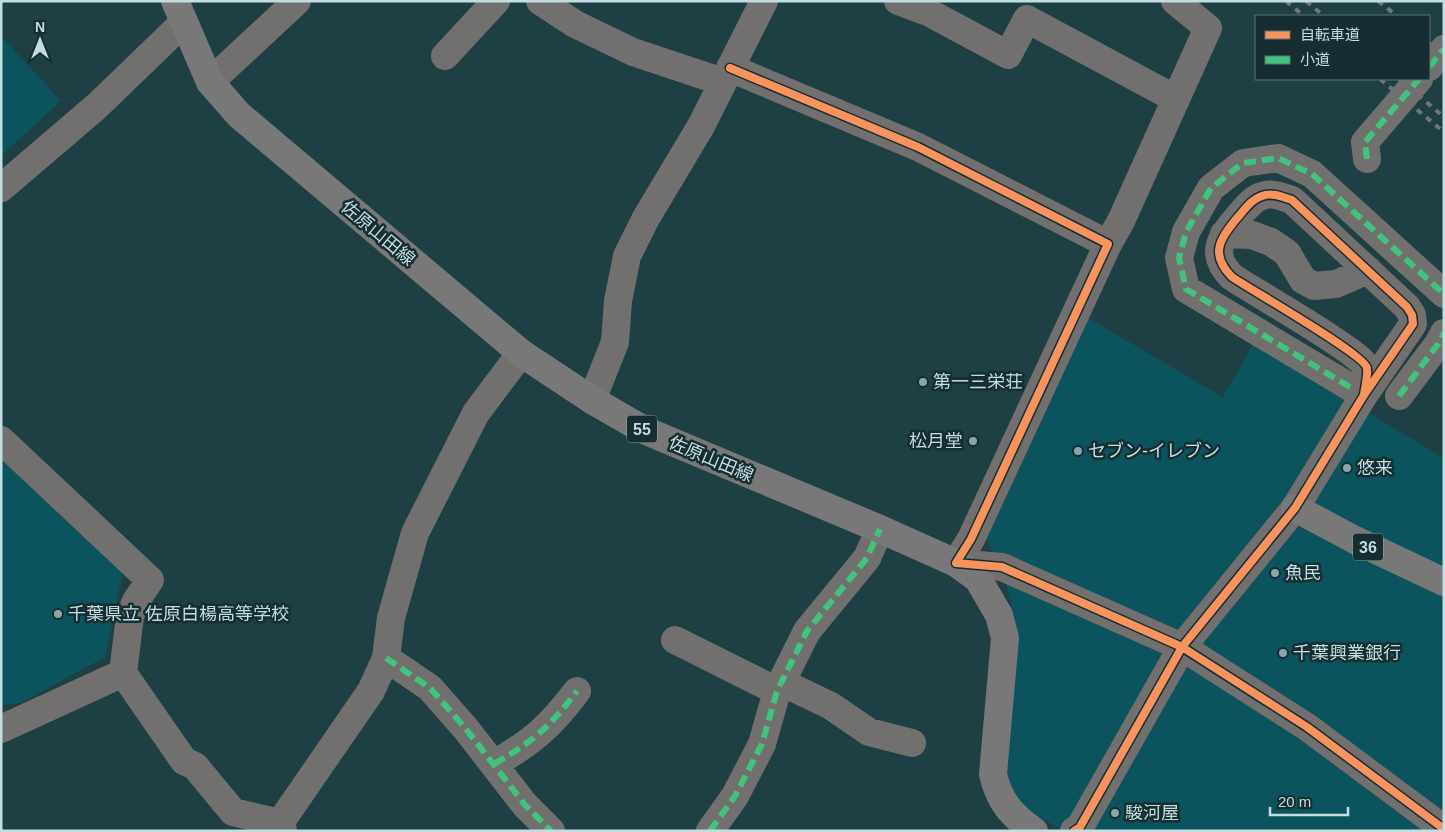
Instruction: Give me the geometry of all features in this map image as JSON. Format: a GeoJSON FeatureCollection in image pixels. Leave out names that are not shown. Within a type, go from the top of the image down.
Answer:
{"type":"FeatureCollection","features":[{"type":"Feature","properties":{"kind":"main road","name":"佐原山田線"},"geometry":{"type":"LineString","coordinates":[[180,12],[210,82],[239,116],[520,353],[592,400],[644,430],[880,528],[956,563],[978,579],[999,615],[1005,638],[993,774],[997,792],[1004,806],[1018,820],[1034,831]]}},
{"type":"Feature","properties":{"kind":"main road","name":"36"},"geometry":{"type":"LineString","coordinates":[[1295,508],[1354,540],[1444,582]]}},
{"type":"Feature","properties":{"kind":"street"},"geometry":{"type":"LineString","coordinates":[[210,82],[297,1]]}},
{"type":"Feature","properties":{"kind":"street"},"geometry":{"type":"LineString","coordinates":[[445,56],[496,1]]}},
{"type":"Feature","properties":{"kind":"street"},"geometry":{"type":"LineString","coordinates":[[540,1],[575,24],[633,52],[727,75],[918,147],[1108,244]]}},
{"type":"Feature","properties":{"kind":"street"},"geometry":{"type":"LineString","coordinates":[[592,400],[615,342],[618,301],[627,256],[646,218],[702,126],[764,1]]}},
{"type":"Feature","properties":{"kind":"street"},"geometry":{"type":"LineString","coordinates":[[898,1],[931,7],[1008,55],[1027,19],[1176,99]]}},
{"type":"Feature","properties":{"kind":"street"},"geometry":{"type":"LineString","coordinates":[[1175,1],[1208,28],[1121,221],[1108,244],[971,539],[956,563],[1002,567],[1182,647],[1307,726],[1444,829]]}},
{"type":"Feature","properties":{"kind":"street"},"geometry":{"type":"LineString","coordinates":[[1,188],[96,106],[180,12]]}},
{"type":"Feature","properties":{"kind":"street"},"geometry":{"type":"LineString","coordinates":[[1430,66],[1444,49]]}},
{"type":"Feature","properties":{"kind":"street"},"geometry":{"type":"LineString","coordinates":[[1367,159],[1365,142],[1418,80]]}},
{"type":"Feature","properties":{"kind":"street"},"geometry":{"type":"LineString","coordinates":[[1357,391],[1186,290],[1179,258],[1186,232],[1211,188],[1243,163],[1278,158],[1312,174],[1369,219],[1444,294]]}},
{"type":"Feature","properties":{"kind":"street"},"geometry":{"type":"LineString","coordinates":[[1074,831],[1080,827],[1182,647],[1295,508],[1357,391],[1367,368],[1363,361],[1346,346],[1232,278],[1223,268],[1219,260],[1219,244],[1224,234],[1249,204],[1262,196],[1277,195],[1292,200],[1407,307],[1412,315],[1413,324],[1398,347],[1357,391]]}},
{"type":"Feature","properties":{"kind":"street"},"geometry":{"type":"LineString","coordinates":[[1224,234],[1252,236],[1271,242],[1287,253],[1303,280],[1314,286],[1336,284],[1368,270]]}},
{"type":"Feature","properties":{"kind":"street"},"geometry":{"type":"LineString","coordinates":[[1399,396],[1438,344],[1444,332]]}},
{"type":"Feature","properties":{"kind":"street"},"geometry":{"type":"LineString","coordinates":[[1346,346],[1373,355],[1398,347]]}},
{"type":"Feature","properties":{"kind":"street"},"geometry":{"type":"LineString","coordinates":[[1,440],[150,580],[136,601],[130,616],[123,672],[184,761],[194,766],[233,812],[281,827],[371,691],[386,658],[391,618],[415,533],[476,413],[520,353]]}},
{"type":"Feature","properties":{"kind":"street"},"geometry":{"type":"LineString","coordinates":[[710,831],[735,796],[762,744],[779,686],[807,631],[867,558],[880,528]]}},
{"type":"Feature","properties":{"kind":"street"},"geometry":{"type":"LineString","coordinates":[[675,640],[779,686],[831,706],[869,732],[912,743]]}},
{"type":"Feature","properties":{"kind":"street"},"geometry":{"type":"LineString","coordinates":[[386,658],[430,688],[494,764],[525,805],[551,831]]}},
{"type":"Feature","properties":{"kind":"street"},"geometry":{"type":"LineString","coordinates":[[2,729],[123,672]]}},
{"type":"Feature","properties":{"kind":"street"},"geometry":{"type":"LineString","coordinates":[[494,764],[528,744],[558,716],[577,691]]}},
{"type":"Feature","properties":{"kind":"shaded area"},"geometry":{"type":"Polygon","coordinates":[[[1,36],[61,101],[1,156],[1,36]]]}},
{"type":"Feature","properties":{"kind":"shaded area"},"geometry":{"type":"Polygon","coordinates":[[[1085,316],[1223,397],[1253,344],[1444,458],[1444,831],[1064,831],[1021,807],[1006,783],[1017,629],[1006,583],[986,538],[1085,316]]]}},
{"type":"Feature","properties":{"kind":"shaded area","name":"千葉県立 佐原白楊高等学校"},"geometry":{"type":"Polygon","coordinates":[[[1,447],[123,572],[105,657],[21,703],[1,705],[1,447]]]}},
{"type":"Feature","properties":{"kind":"railway"},"geometry":{"type":"LineString","coordinates":[[1286,1],[1303,15]]}},
{"type":"Feature","properties":{"kind":"railway"},"geometry":{"type":"LineString","coordinates":[[1306,1],[1323,15]]}},
{"type":"Feature","properties":{"kind":"railway"},"geometry":{"type":"LineString","coordinates":[[1378,1],[1396,15]]}},
{"type":"Feature","properties":{"kind":"railway"},"geometry":{"type":"LineString","coordinates":[[1430,44],[1444,57]]}},
{"type":"Feature","properties":{"kind":"railway"},"geometry":{"type":"LineString","coordinates":[[1381,80],[1444,132]]}},
{"type":"Feature","properties":{"kind":"railway"},"geometry":{"type":"LineString","coordinates":[[1400,80],[1444,117]]}},
{"type":"Feature","properties":{"kind":"marked path"},"geometry":{"type":"LineString","coordinates":[[1430,66],[1444,49]]}},
{"type":"Feature","properties":{"kind":"marked path"},"geometry":{"type":"LineString","coordinates":[[1367,159],[1365,142],[1418,80]]}},
{"type":"Feature","properties":{"kind":"marked path"},"geometry":{"type":"LineString","coordinates":[[1350,387],[1186,289],[1179,258],[1186,232],[1211,188],[1243,163],[1278,158],[1312,174],[1444,294]]}},
{"type":"Feature","properties":{"kind":"marked path"},"geometry":{"type":"LineString","coordinates":[[1399,396],[1438,344],[1444,333]]}},
{"type":"Feature","properties":{"kind":"marked path"},"geometry":{"type":"LineString","coordinates":[[710,831],[735,796],[762,744],[777,691],[807,631],[867,558],[880,529]]}},
{"type":"Feature","properties":{"kind":"marked path"},"geometry":{"type":"LineString","coordinates":[[386,658],[430,688],[466,729],[525,805],[551,831]]}},
{"type":"Feature","properties":{"kind":"marked path"},"geometry":{"type":"LineString","coordinates":[[494,764],[540,733],[577,691]]}},
{"type":"Feature","properties":{"kind":"cycle path"},"geometry":{"type":"LineString","coordinates":[[730,68],[918,147],[1108,244],[971,539],[956,563],[1002,567],[1182,647],[1307,727],[1444,829]]}},
{"type":"Feature","properties":{"kind":"cycle path"},"geometry":{"type":"LineString","coordinates":[[1074,831],[1080,827],[1182,647],[1295,508],[1364,395],[1413,324],[1412,315],[1407,307],[1292,200],[1273,195],[1258,197],[1246,208],[1222,239],[1219,253],[1225,269],[1232,277],[1328,336],[1361,361],[1367,368],[1364,395]]}},
{"type":"Feature","properties":{"kind":"place","name":"第一三栄荘"},"geometry":{"type":"Point","coordinates":[923,382]}},
{"type":"Feature","properties":{"kind":"place","name":"松月堂"},"geometry":{"type":"Point","coordinates":[973,441]}},
{"type":"Feature","properties":{"kind":"place","name":"セブン-イレブン"},"geometry":{"type":"Point","coordinates":[1078,451]}},
{"type":"Feature","properties":{"kind":"place","name":"悠来"},"geometry":{"type":"Point","coordinates":[1347,468]}},
{"type":"Feature","properties":{"kind":"place","name":"魚民"},"geometry":{"type":"Point","coordinates":[1275,573]}},
{"type":"Feature","properties":{"kind":"place","name":"千葉県立 佐原白楊高等学校"},"geometry":{"type":"Point","coordinates":[58,614]}},
{"type":"Feature","properties":{"kind":"place","name":"千葉興業銀行"},"geometry":{"type":"Point","coordinates":[1283,653]}},
{"type":"Feature","properties":{"kind":"place","name":"駿河屋"},"geometry":{"type":"Point","coordinates":[1115,813]}}]}
